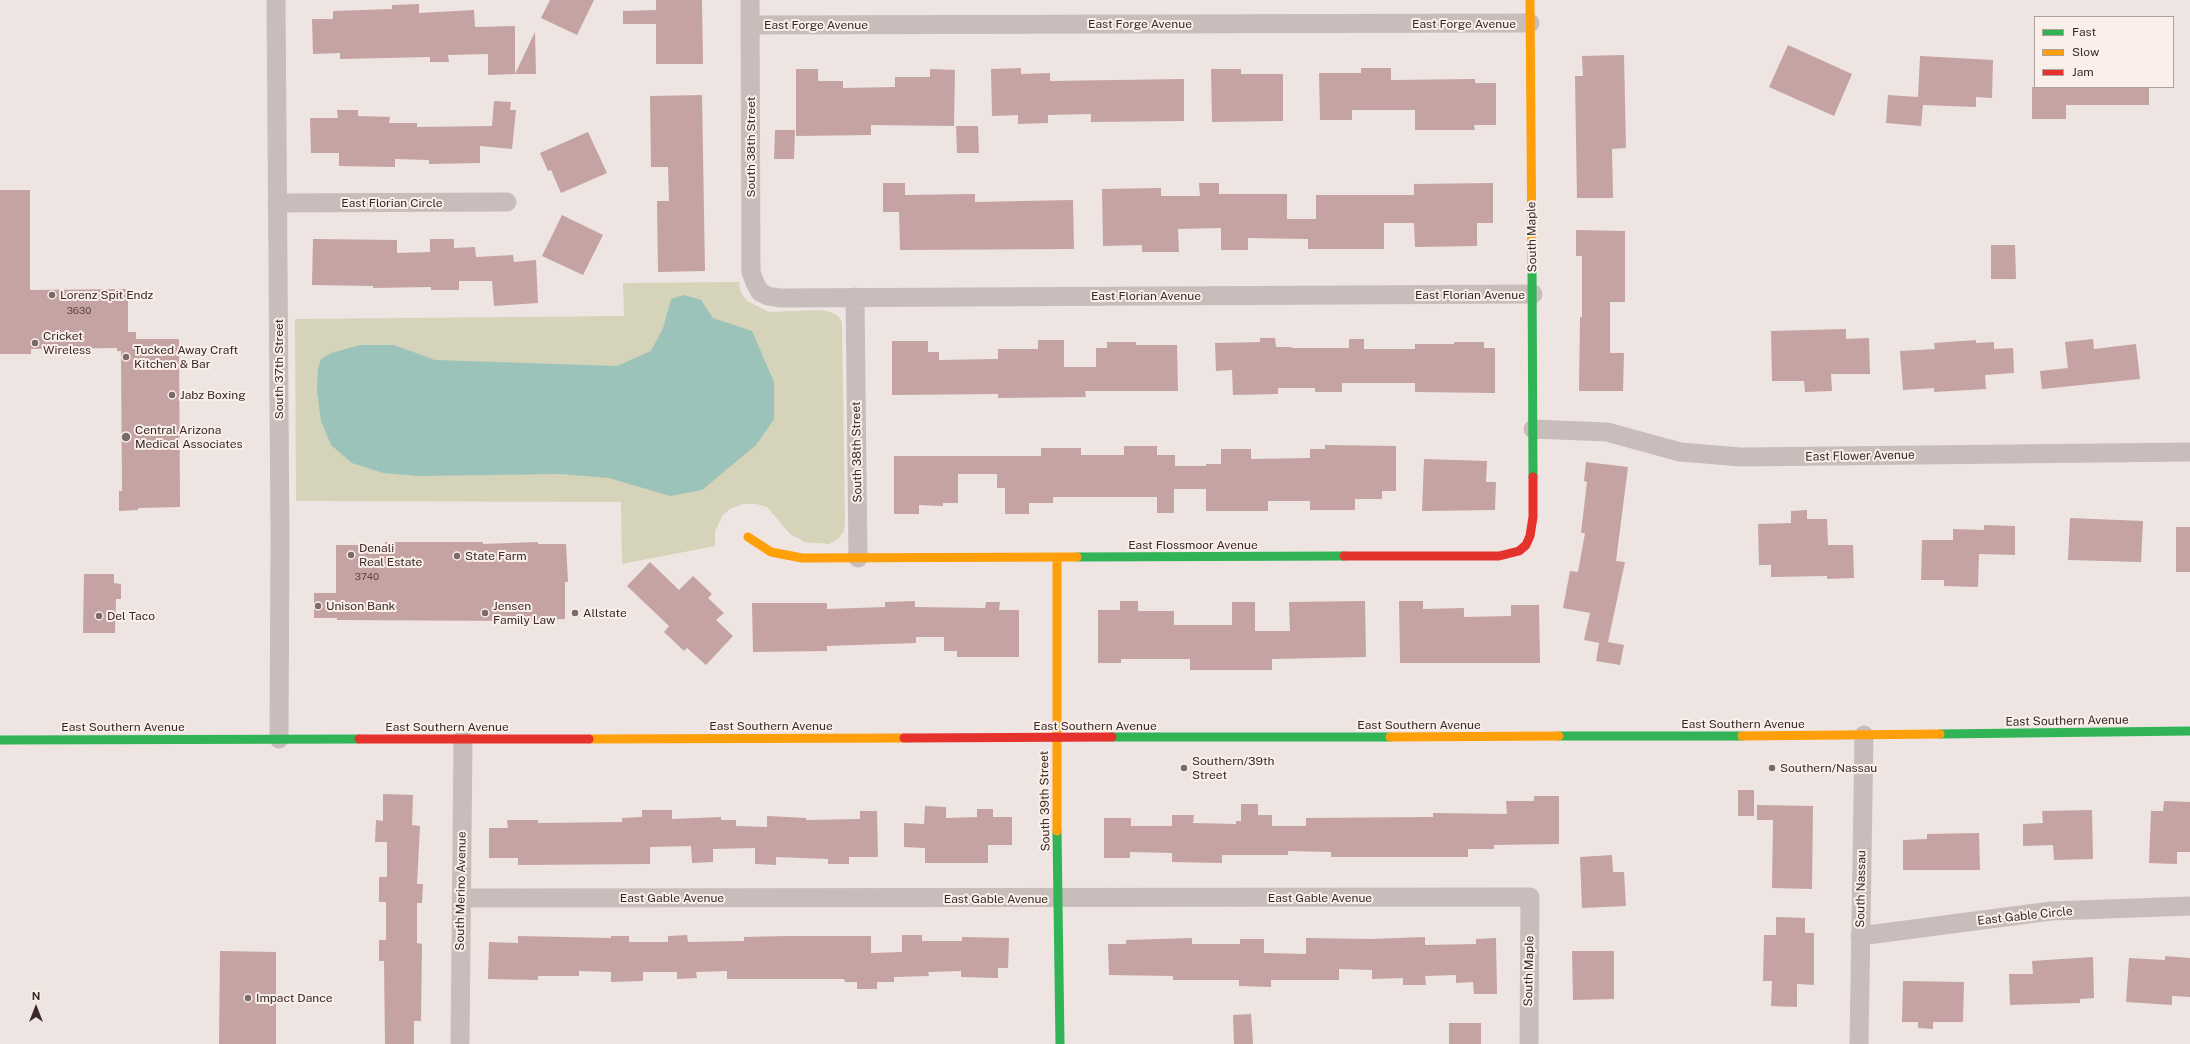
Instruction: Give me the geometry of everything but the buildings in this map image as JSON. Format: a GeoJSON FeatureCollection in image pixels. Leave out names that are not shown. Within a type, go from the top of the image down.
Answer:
{"type":"FeatureCollection","features":[{"type":"Feature","properties":{"kind":"main road","name":"South Maple"},"geometry":{"type":"LineString","coordinates":[[1526,545],[1532,526],[1533,429],[1530,0]]}},
{"type":"Feature","properties":{"kind":"main road","name":"East Flossmoor Avenue"},"geometry":{"type":"LineString","coordinates":[[748,537],[771,552],[786,556],[858,558],[1499,556],[1519,551],[1526,545]]}},
{"type":"Feature","properties":{"kind":"main road","name":"South 39th Street"},"geometry":{"type":"LineString","coordinates":[[1057,557],[1056,738],[1060,1044]]}},
{"type":"Feature","properties":{"kind":"main road","name":"East Southern Avenue"},"geometry":{"type":"LineString","coordinates":[[0,740],[1056,738],[1864,735],[2190,732]]}},
{"type":"Feature","properties":{"kind":"street","name":"South 37th Street"},"geometry":{"type":"LineString","coordinates":[[276,0],[280,537],[279,739]]}},
{"type":"Feature","properties":{"kind":"street","name":"South 38th Street"},"geometry":{"type":"LineString","coordinates":[[750,0],[751,272],[760,292]]}},
{"type":"Feature","properties":{"kind":"street","name":"East Forge Avenue"},"geometry":{"type":"LineString","coordinates":[[750,25],[1530,23]]}},
{"type":"Feature","properties":{"kind":"street","name":"East Florian Circle"},"geometry":{"type":"LineString","coordinates":[[277,203],[507,202]]}},
{"type":"Feature","properties":{"kind":"street","name":"East Florian Avenue"},"geometry":{"type":"LineString","coordinates":[[760,292],[780,298],[1533,294]]}},
{"type":"Feature","properties":{"kind":"street","name":"South 38th Street"},"geometry":{"type":"LineString","coordinates":[[855,297],[858,558]]}},
{"type":"Feature","properties":{"kind":"street","name":"East Flower Avenue"},"geometry":{"type":"LineString","coordinates":[[1533,429],[1607,432],[1680,452],[1741,457],[2190,452]]}},
{"type":"Feature","properties":{"kind":"street","name":"South Nassau"},"geometry":{"type":"LineString","coordinates":[[1859,1044],[1864,735]]}},
{"type":"Feature","properties":{"kind":"street","name":"South Merino Avenue"},"geometry":{"type":"LineString","coordinates":[[460,1044],[463,739]]}},
{"type":"Feature","properties":{"kind":"street","name":"East Gable Avenue"},"geometry":{"type":"LineString","coordinates":[[461,898],[1530,898]]}},
{"type":"Feature","properties":{"kind":"street","name":"South Maple"},"geometry":{"type":"LineString","coordinates":[[1528,1044],[1530,898]]}},
{"type":"Feature","properties":{"kind":"street","name":"East Gable Circle"},"geometry":{"type":"LineString","coordinates":[[1860,936],[2050,911],[2190,906]]}},
{"type":"Feature","properties":{"kind":"shaded area"},"geometry":{"type":"Polygon","coordinates":[[[739,282],[741,293],[747,301],[769,312],[821,310],[831,312],[838,316],[842,322],[845,520],[844,531],[838,539],[829,544],[805,542],[790,534],[767,507],[756,504],[743,504],[730,509],[722,516],[715,532],[715,546],[622,564],[621,502],[296,501],[295,319],[624,316],[623,283],[739,282]]]}},
{"type":"Feature","properties":{"kind":"water"},"geometry":{"type":"Polygon","coordinates":[[[684,295],[701,300],[713,318],[752,331],[774,382],[774,419],[756,445],[702,490],[670,496],[609,478],[560,474],[418,476],[383,473],[352,463],[331,445],[321,421],[317,391],[318,369],[321,359],[331,353],[360,345],[394,345],[435,360],[617,366],[651,351],[663,328],[671,299],[684,295]]]}},
{"type":"Feature","properties":{"kind":"traffic: fast"},"geometry":{"type":"LineString","coordinates":[[1532,266],[1533,477]]}},
{"type":"Feature","properties":{"kind":"traffic: fast"},"geometry":{"type":"LineString","coordinates":[[1077,557],[1344,556]]}},
{"type":"Feature","properties":{"kind":"traffic: fast"},"geometry":{"type":"LineString","coordinates":[[1940,734],[2190,731]]}},
{"type":"Feature","properties":{"kind":"traffic: fast"},"geometry":{"type":"LineString","coordinates":[[1559,736],[1742,736]]}},
{"type":"Feature","properties":{"kind":"traffic: fast"},"geometry":{"type":"LineString","coordinates":[[1112,737],[1390,737]]}},
{"type":"Feature","properties":{"kind":"traffic: fast"},"geometry":{"type":"LineString","coordinates":[[0,740],[359,739]]}},
{"type":"Feature","properties":{"kind":"traffic: fast"},"geometry":{"type":"LineString","coordinates":[[1057,831],[1060,1044]]}},
{"type":"Feature","properties":{"kind":"traffic: slow"},"geometry":{"type":"LineString","coordinates":[[1530,0],[1532,266]]}},
{"type":"Feature","properties":{"kind":"traffic: slow"},"geometry":{"type":"LineString","coordinates":[[748,537],[771,552],[802,558],[1077,557]]}},
{"type":"Feature","properties":{"kind":"traffic: slow"},"geometry":{"type":"LineString","coordinates":[[1057,557],[1057,831]]}},
{"type":"Feature","properties":{"kind":"traffic: slow"},"geometry":{"type":"LineString","coordinates":[[1742,736],[1940,734]]}},
{"type":"Feature","properties":{"kind":"traffic: slow"},"geometry":{"type":"LineString","coordinates":[[1390,737],[1559,736]]}},
{"type":"Feature","properties":{"kind":"traffic: slow"},"geometry":{"type":"LineString","coordinates":[[589,739],[904,738]]}},
{"type":"Feature","properties":{"kind":"traffic: jam"},"geometry":{"type":"LineString","coordinates":[[1344,556],[1499,556],[1519,551],[1526,545],[1530,536],[1533,517],[1533,477]]}},
{"type":"Feature","properties":{"kind":"traffic: jam"},"geometry":{"type":"LineString","coordinates":[[904,738],[1112,737]]}},
{"type":"Feature","properties":{"kind":"traffic: jam"},"geometry":{"type":"LineString","coordinates":[[359,739],[589,739]]}},
{"type":"Feature","properties":{"kind":"place","name":"Lorenz Spit Endz"},"geometry":{"type":"Point","coordinates":[52,295]}},
{"type":"Feature","properties":{"kind":"place","name":"Cricket Wireless"},"geometry":{"type":"Point","coordinates":[35,343]}},
{"type":"Feature","properties":{"kind":"place","name":"Tucked Away Craft Kitchen & Bar"},"geometry":{"type":"Point","coordinates":[126,357]}},
{"type":"Feature","properties":{"kind":"place","name":"Jabz Boxing"},"geometry":{"type":"Point","coordinates":[172,395]}},
{"type":"Feature","properties":{"kind":"place","name":"Central Arizona Medical Associates"},"geometry":{"type":"Point","coordinates":[126,437]}},
{"type":"Feature","properties":{"kind":"place","name":"Denali Real Estate"},"geometry":{"type":"Point","coordinates":[351,555]}},
{"type":"Feature","properties":{"kind":"place","name":"State Farm"},"geometry":{"type":"Point","coordinates":[457,556]}},
{"type":"Feature","properties":{"kind":"place","name":"Unison Bank"},"geometry":{"type":"Point","coordinates":[318,606]}},
{"type":"Feature","properties":{"kind":"place","name":"Jensen Family Law"},"geometry":{"type":"Point","coordinates":[485,613]}},
{"type":"Feature","properties":{"kind":"place","name":"Allstate"},"geometry":{"type":"Point","coordinates":[575,613]}},
{"type":"Feature","properties":{"kind":"place","name":"Del Taco"},"geometry":{"type":"Point","coordinates":[99,616]}},
{"type":"Feature","properties":{"kind":"place","name":"Southern/39th Street"},"geometry":{"type":"Point","coordinates":[1184,768]}},
{"type":"Feature","properties":{"kind":"place","name":"Southern/Nassau"},"geometry":{"type":"Point","coordinates":[1772,768]}},
{"type":"Feature","properties":{"kind":"place","name":"Impact Dance"},"geometry":{"type":"Point","coordinates":[248,998]}}]}
